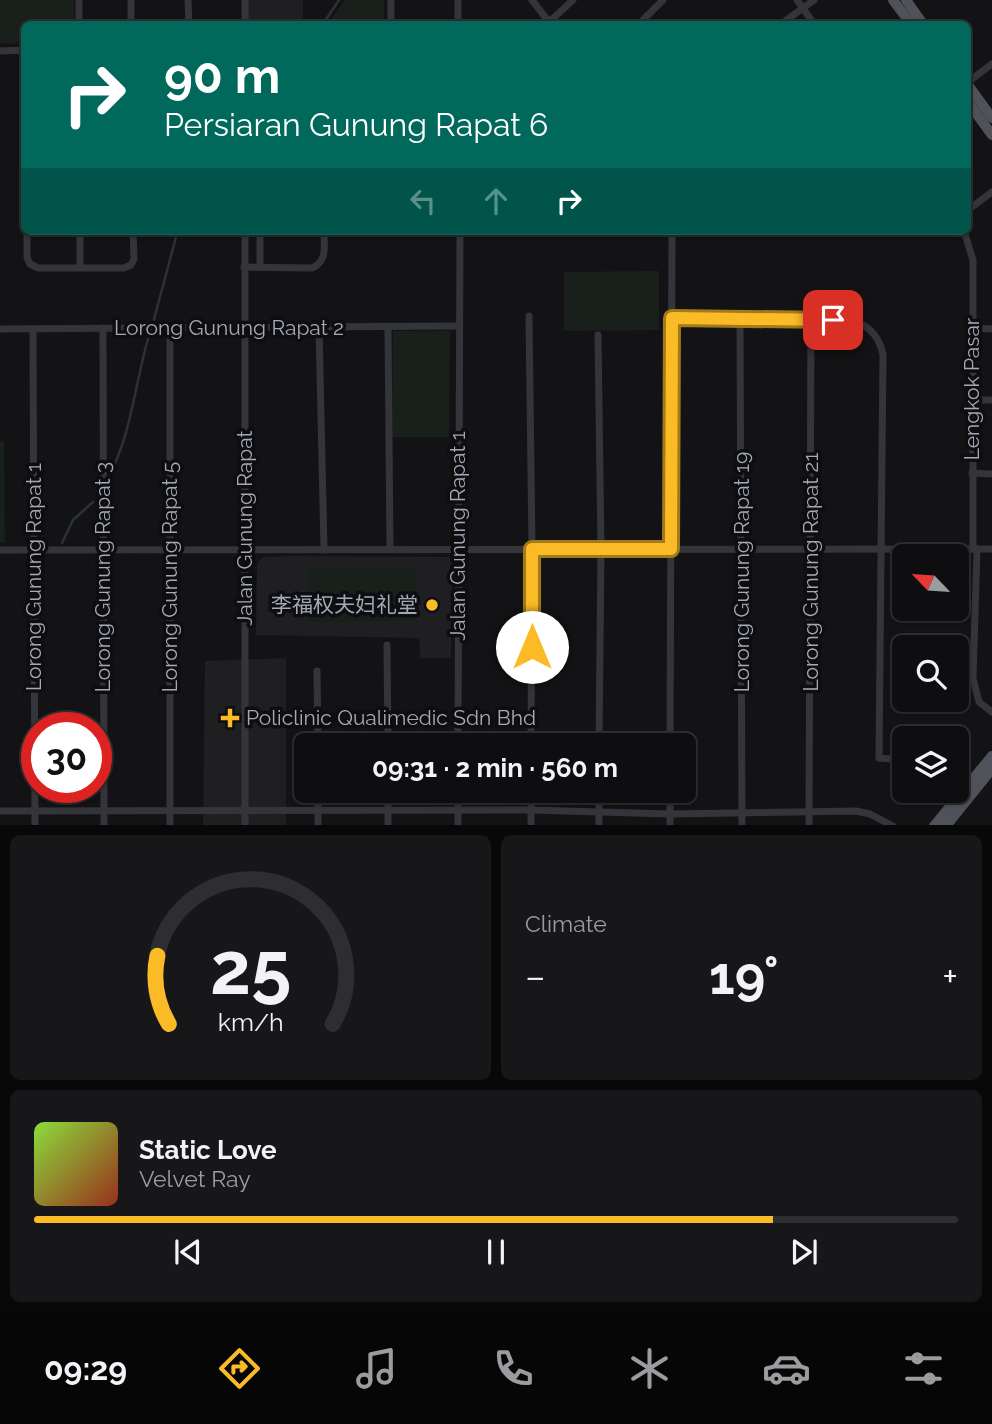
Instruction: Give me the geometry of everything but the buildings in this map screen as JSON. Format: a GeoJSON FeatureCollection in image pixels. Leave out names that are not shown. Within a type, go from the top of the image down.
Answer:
{"type":"FeatureCollection","features":[{"type":"Feature","properties":{"kind":"main road"},"geometry":{"type":"LineString","coordinates":[[893,0],[906,3],[921,21]]}},
{"type":"Feature","properties":{"kind":"main road"},"geometry":{"type":"LineString","coordinates":[[906,3],[910,21]]}},
{"type":"Feature","properties":{"kind":"main road"},"geometry":{"type":"LineString","coordinates":[[971,87],[992,118]]}},
{"type":"Feature","properties":{"kind":"main road"},"geometry":{"type":"LineString","coordinates":[[971,106],[992,135]]}},
{"type":"Feature","properties":{"kind":"main road"},"geometry":{"type":"LineString","coordinates":[[936,825],[992,756]]}},
{"type":"Feature","properties":{"kind":"main road"},"geometry":{"type":"LineString","coordinates":[[946,825],[992,769]]}},
{"type":"Feature","properties":{"kind":"street"},"geometry":{"type":"LineString","coordinates":[[79,0],[79,21]]}},
{"type":"Feature","properties":{"kind":"street"},"geometry":{"type":"LineString","coordinates":[[131,0],[131,21]]}},
{"type":"Feature","properties":{"kind":"street"},"geometry":{"type":"LineString","coordinates":[[188,0],[189,21]]}},
{"type":"Feature","properties":{"kind":"street"},"geometry":{"type":"LineString","coordinates":[[245,0],[245,21]]}},
{"type":"Feature","properties":{"kind":"street"},"geometry":{"type":"LineString","coordinates":[[391,0],[391,21]]}},
{"type":"Feature","properties":{"kind":"street"},"geometry":{"type":"LineString","coordinates":[[458,0],[458,21]]}},
{"type":"Feature","properties":{"kind":"street"},"geometry":{"type":"LineString","coordinates":[[532,0],[547,21]]}},
{"type":"Feature","properties":{"kind":"street"},"geometry":{"type":"LineString","coordinates":[[550,21],[573,0]]}},
{"type":"Feature","properties":{"kind":"street"},"geometry":{"type":"LineString","coordinates":[[642,21],[663,0]]}},
{"type":"Feature","properties":{"kind":"street"},"geometry":{"type":"LineString","coordinates":[[797,0],[812,21]]}},
{"type":"Feature","properties":{"kind":"street"},"geometry":{"type":"LineString","coordinates":[[785,21],[814,0]]}},
{"type":"Feature","properties":{"kind":"street"},"geometry":{"type":"LineString","coordinates":[[0,51],[21,50]]}},
{"type":"Feature","properties":{"kind":"street"},"geometry":{"type":"LineString","coordinates":[[971,81],[992,64]]}},
{"type":"Feature","properties":{"kind":"street"},"geometry":{"type":"LineString","coordinates":[[971,208],[992,192]]}},
{"type":"Feature","properties":{"kind":"street"},"geometry":{"type":"LineString","coordinates":[[27,235],[27,257],[30,264],[37,268],[124,268],[131,265],[134,259],[133,235]]}},
{"type":"Feature","properties":{"kind":"street"},"geometry":{"type":"LineString","coordinates":[[80,235],[80,267]]}},
{"type":"Feature","properties":{"kind":"street","name":"Jalan Gunung Rapat"},"geometry":{"type":"LineString","coordinates":[[244,235],[245,825]]}},
{"type":"Feature","properties":{"kind":"street"},"geometry":{"type":"LineString","coordinates":[[260,235],[260,267]]}},
{"type":"Feature","properties":{"kind":"street"},"geometry":{"type":"LineString","coordinates":[[244,267],[312,268],[324,258],[324,235]]}},
{"type":"Feature","properties":{"kind":"street","name":"Jalan Gunung Rapat 1"},"geometry":{"type":"LineString","coordinates":[[458,733],[460,235]]}},
{"type":"Feature","properties":{"kind":"street"},"geometry":{"type":"LineString","coordinates":[[670,733],[672,235]]}},
{"type":"Feature","properties":{"kind":"street","name":"Lengkok Pasar"},"geometry":{"type":"LineString","coordinates":[[965,235],[973,260],[973,678],[979,702],[992,712]]}},
{"type":"Feature","properties":{"kind":"street"},"geometry":{"type":"LineString","coordinates":[[529,316],[531,733]]}},
{"type":"Feature","properties":{"kind":"street"},"geometry":{"type":"LineString","coordinates":[[672,318],[811,318],[855,321],[866,325],[881,345],[883,551],[879,758],[892,759]]}},
{"type":"Feature","properties":{"kind":"street","name":"Lorong Gunung Rapat 19"},"geometry":{"type":"LineString","coordinates":[[740,318],[742,825]]}},
{"type":"Feature","properties":{"kind":"street","name":"Lorong Gunung Rapat 21"},"geometry":{"type":"LineString","coordinates":[[809,825],[811,318]]}},
{"type":"Feature","properties":{"kind":"street","name":"Lorong Gunung Rapat 2"},"geometry":{"type":"LineString","coordinates":[[0,329],[458,326]]}},
{"type":"Feature","properties":{"kind":"street"},"geometry":{"type":"LineString","coordinates":[[319,327],[324,550]]}},
{"type":"Feature","properties":{"kind":"street"},"geometry":{"type":"LineString","coordinates":[[388,327],[390,549]]}},
{"type":"Feature","properties":{"kind":"street","name":"Lorong Gunung Rapat 3"},"geometry":{"type":"LineString","coordinates":[[103,328],[104,825]]}},
{"type":"Feature","properties":{"kind":"street","name":"Lorong Gunung Rapat 5"},"geometry":{"type":"LineString","coordinates":[[170,328],[170,825]]}},
{"type":"Feature","properties":{"kind":"street"},"geometry":{"type":"LineString","coordinates":[[973,328],[992,328]]}},
{"type":"Feature","properties":{"kind":"street","name":"Lorong Gunung Rapat 1"},"geometry":{"type":"LineString","coordinates":[[33,329],[35,825]]}},
{"type":"Feature","properties":{"kind":"street"},"geometry":{"type":"LineString","coordinates":[[598,335],[601,549],[599,733]]}},
{"type":"Feature","properties":{"kind":"street"},"geometry":{"type":"LineString","coordinates":[[972,400],[992,400]]}},
{"type":"Feature","properties":{"kind":"street"},"geometry":{"type":"LineString","coordinates":[[972,473],[992,474]]}},
{"type":"Feature","properties":{"kind":"street"},"geometry":{"type":"LineString","coordinates":[[0,550],[992,549]]}},
{"type":"Feature","properties":{"kind":"street"},"geometry":{"type":"LineString","coordinates":[[387,645],[388,733]]}},
{"type":"Feature","properties":{"kind":"street"},"geometry":{"type":"LineString","coordinates":[[317,671],[318,733]]}},
{"type":"Feature","properties":{"kind":"street"},"geometry":{"type":"LineString","coordinates":[[318,803],[318,825]]}},
{"type":"Feature","properties":{"kind":"street"},"geometry":{"type":"LineString","coordinates":[[388,803],[388,825]]}},
{"type":"Feature","properties":{"kind":"street"},"geometry":{"type":"LineString","coordinates":[[458,803],[458,825]]}},
{"type":"Feature","properties":{"kind":"street"},"geometry":{"type":"LineString","coordinates":[[531,803],[531,825]]}},
{"type":"Feature","properties":{"kind":"street"},"geometry":{"type":"LineString","coordinates":[[599,803],[599,825]]}},
{"type":"Feature","properties":{"kind":"street"},"geometry":{"type":"LineString","coordinates":[[670,803],[670,825]]}},
{"type":"Feature","properties":{"kind":"street"},"geometry":{"type":"LineString","coordinates":[[0,811],[531,810],[670,814],[856,811],[870,814],[893,825]]}},
{"type":"Feature","properties":{"kind":"shaded area"},"geometry":{"type":"Polygon","coordinates":[[[0,0],[74,0],[74,21],[21,21],[21,44],[0,43],[0,0]]]}},
{"type":"Feature","properties":{"kind":"shaded area"},"geometry":{"type":"Polygon","coordinates":[[[245,0],[303,0],[303,21],[245,21],[245,0]]]}},
{"type":"Feature","properties":{"kind":"shaded area"},"geometry":{"type":"Polygon","coordinates":[[[345,0],[384,0],[384,21],[330,21],[345,0]]]}},
{"type":"Feature","properties":{"kind":"shaded area"},"geometry":{"type":"Polygon","coordinates":[[[659,271],[659,330],[564,331],[564,272],[659,271]]]}},
{"type":"Feature","properties":{"kind":"shaded area"},"geometry":{"type":"Polygon","coordinates":[[[393,331],[450,331],[449,437],[392,437],[393,331]]]}},
{"type":"Feature","properties":{"kind":"shaded area"},"geometry":{"type":"Polygon","coordinates":[[[0,441],[4,441],[5,543],[0,542],[0,441]]]}},
{"type":"Feature","properties":{"kind":"shaded area"},"geometry":{"type":"Polygon","coordinates":[[[263,557],[449,557],[453,562],[451,658],[420,658],[419,638],[256,635],[257,564],[263,557]]]}},
{"type":"Feature","properties":{"kind":"shaded area"},"geometry":{"type":"Polygon","coordinates":[[[308,569],[417,569],[417,621],[309,622],[308,569]]]}},
{"type":"Feature","properties":{"kind":"shaded area"},"geometry":{"type":"Polygon","coordinates":[[[286,658],[286,825],[203,825],[205,661],[286,658]]]}},
{"type":"Feature","properties":{"kind":"waterway"},"geometry":{"type":"LineString","coordinates":[[325,21],[339,0]]}},
{"type":"Feature","properties":{"kind":"waterway"},"geometry":{"type":"LineString","coordinates":[[153,323],[177,235]]}},
{"type":"Feature","properties":{"kind":"waterway"},"geometry":{"type":"LineString","coordinates":[[109,476],[123,444],[148,339]]}},
{"type":"Feature","properties":{"kind":"waterway"},"geometry":{"type":"LineString","coordinates":[[62,543],[73,520],[93,502]]}},
{"type":"Feature","properties":{"kind":"place","name":"李福权夫妇礼堂"},"geometry":{"type":"Point","coordinates":[432,605]}},
{"type":"Feature","properties":{"kind":"place","name":"Policlinic Qualimedic Sdn Bhd"},"geometry":{"type":"Point","coordinates":[230,718]}},
{"type":"Feature","properties":{"kind":"route"},"geometry":{"type":"LineString","coordinates":[[532,647],[532,549],[671,549],[672,318],[833,320]]}}]}
